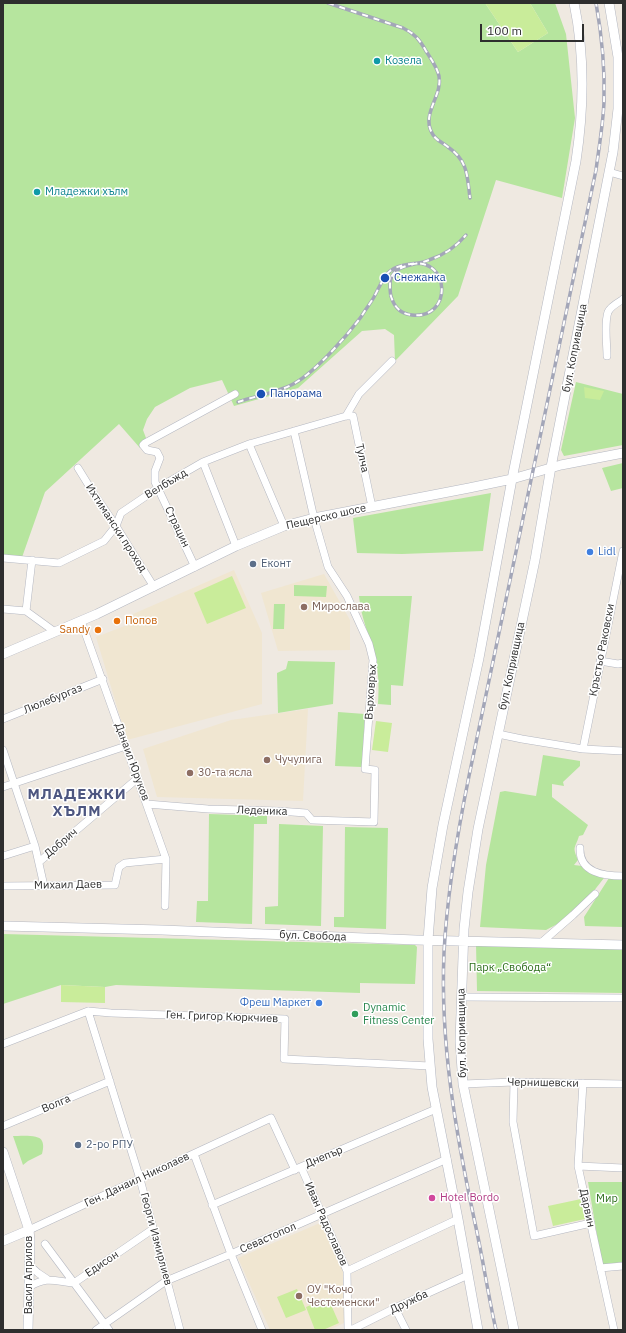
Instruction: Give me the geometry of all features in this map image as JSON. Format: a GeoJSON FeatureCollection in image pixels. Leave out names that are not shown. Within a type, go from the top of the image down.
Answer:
{"type":"FeatureCollection","features":[{"type":"Feature","properties":{"kind":"main road"},"geometry":{"type":"LineString","coordinates":[[478,1330],[447,1158],[436,1109],[430,1066],[428,1039],[428,940],[432,888],[437,854],[478,658],[578,144],[583,90],[580,36],[574,3]]}},
{"type":"Feature","properties":{"kind":"main road","name":"бул. Копривщица"},"geometry":{"type":"LineString","coordinates":[[514,1330],[474,1144],[463,1084],[460,1041],[463,940],[472,866],[535,560],[551,467],[610,172],[618,109],[619,81],[618,57],[609,3]]}},
{"type":"Feature","properties":{"kind":"main road","name":"Пещерско шосе"},"geometry":{"type":"LineString","coordinates":[[3,654],[81,621],[236,546],[284,526],[314,518],[512,479],[551,467],[623,453]]}},
{"type":"Feature","properties":{"kind":"main road","name":"бул. Свобода"},"geometry":{"type":"LineString","coordinates":[[3,926],[623,945]]}},
{"type":"Feature","properties":{"kind":"main road","name":"Васил Априлов"},"geometry":{"type":"LineString","coordinates":[[3,1152],[29,1230],[28,1330]]}},
{"type":"Feature","properties":{"kind":"main road","name":"Ген. Данаил Николаев"},"geometry":{"type":"LineString","coordinates":[[3,1241],[29,1230]]}},
{"type":"Feature","properties":{"kind":"street"},"geometry":{"type":"LineString","coordinates":[[610,172],[623,176]]}},
{"type":"Feature","properties":{"kind":"street"},"geometry":{"type":"LineString","coordinates":[[606,356],[608,311],[623,299]]}},
{"type":"Feature","properties":{"kind":"street"},"geometry":{"type":"LineString","coordinates":[[346,416],[359,394],[392,361]]}},
{"type":"Feature","properties":{"kind":"street"},"geometry":{"type":"LineString","coordinates":[[158,488],[155,482],[155,471],[160,458],[159,455],[157,452],[147,450],[143,445],[235,394]]}},
{"type":"Feature","properties":{"kind":"street","name":"Велбъжд"},"geometry":{"type":"LineString","coordinates":[[3,558],[59,563],[104,541],[116,526],[121,513],[158,488],[203,462],[249,444],[346,416]]}},
{"type":"Feature","properties":{"kind":"street","name":"Тулча"},"geometry":{"type":"LineString","coordinates":[[346,416],[353,416],[372,507]]}},
{"type":"Feature","properties":{"kind":"street"},"geometry":{"type":"LineString","coordinates":[[294,431],[314,518]]}},
{"type":"Feature","properties":{"kind":"street"},"geometry":{"type":"LineString","coordinates":[[249,444],[284,526]]}},
{"type":"Feature","properties":{"kind":"street"},"geometry":{"type":"LineString","coordinates":[[203,462],[236,546]]}},
{"type":"Feature","properties":{"kind":"street","name":"Ихтимански проход"},"geometry":{"type":"LineString","coordinates":[[78,468],[154,587]]}},
{"type":"Feature","properties":{"kind":"street","name":"Страцин"},"geometry":{"type":"LineString","coordinates":[[158,488],[195,567]]}},
{"type":"Feature","properties":{"kind":"street","name":"Върховръх"},"geometry":{"type":"LineString","coordinates":[[314,518],[328,567],[347,596],[370,644],[373,660],[365,769],[375,770],[374,822]]}},
{"type":"Feature","properties":{"kind":"street","name":"Кръстьо Раковски"},"geometry":{"type":"LineString","coordinates":[[583,749],[623,551]]}},
{"type":"Feature","properties":{"kind":"street"},"geometry":{"type":"LineString","coordinates":[[26,611],[32,560]]}},
{"type":"Feature","properties":{"kind":"street"},"geometry":{"type":"LineString","coordinates":[[3,609],[26,611],[55,632]]}},
{"type":"Feature","properties":{"kind":"street","name":"Данаил Юруков"},"geometry":{"type":"LineString","coordinates":[[81,621],[103,679],[166,859],[165,906]]}},
{"type":"Feature","properties":{"kind":"street"},"geometry":{"type":"LineString","coordinates":[[600,661],[618,664],[623,663]]}},
{"type":"Feature","properties":{"kind":"street","name":"Люлебургаз"},"geometry":{"type":"LineString","coordinates":[[3,719],[103,679]]}},
{"type":"Feature","properties":{"kind":"street"},"geometry":{"type":"LineString","coordinates":[[498,734],[583,749],[623,751]]}},
{"type":"Feature","properties":{"kind":"street"},"geometry":{"type":"LineString","coordinates":[[3,787],[126,746]]}},
{"type":"Feature","properties":{"kind":"street"},"geometry":{"type":"LineString","coordinates":[[3,750],[35,846],[44,886]]}},
{"type":"Feature","properties":{"kind":"street","name":"Добрич"},"geometry":{"type":"LineString","coordinates":[[39,862],[138,778]]}},
{"type":"Feature","properties":{"kind":"street","name":"Леденика"},"geometry":{"type":"LineString","coordinates":[[147,804],[208,809],[306,813],[312,820],[374,822]]}},
{"type":"Feature","properties":{"kind":"street"},"geometry":{"type":"LineString","coordinates":[[3,856],[35,846]]}},
{"type":"Feature","properties":{"kind":"street"},"geometry":{"type":"LineString","coordinates":[[580,848],[579,856],[592,872],[608,876],[623,876]]}},
{"type":"Feature","properties":{"kind":"street","name":"Михаил Даев"},"geometry":{"type":"LineString","coordinates":[[3,886],[114,885],[119,867],[125,863],[166,859]]}},
{"type":"Feature","properties":{"kind":"street"},"geometry":{"type":"LineString","coordinates":[[542,942],[574,915],[595,894]]}},
{"type":"Feature","properties":{"kind":"street"},"geometry":{"type":"LineString","coordinates":[[461,997],[623,998]]}},
{"type":"Feature","properties":{"kind":"street","name":"Ген. Григор Кюркчиев"},"geometry":{"type":"LineString","coordinates":[[3,1044],[88,1011],[285,1019],[284,1059],[430,1066]]}},
{"type":"Feature","properties":{"kind":"street","name":"Георги Измирлиев"},"geometry":{"type":"LineString","coordinates":[[88,1011],[140,1178],[180,1330]]}},
{"type":"Feature","properties":{"kind":"street","name":"Волга"},"geometry":{"type":"LineString","coordinates":[[3,1126],[110,1081]]}},
{"type":"Feature","properties":{"kind":"street"},"geometry":{"type":"LineString","coordinates":[[514,1082],[513,1122],[534,1236],[591,1223]]}},
{"type":"Feature","properties":{"kind":"street","name":"Чернишевски"},"geometry":{"type":"LineString","coordinates":[[463,1084],[514,1082],[623,1084]]}},
{"type":"Feature","properties":{"kind":"street","name":"Дарвин"},"geometry":{"type":"LineString","coordinates":[[583,1083],[578,1166],[614,1330]]}},
{"type":"Feature","properties":{"kind":"street","name":"Днепър"},"geometry":{"type":"LineString","coordinates":[[212,1205],[436,1109]]}},
{"type":"Feature","properties":{"kind":"street","name":"Ген. Данаил Николаев"},"geometry":{"type":"LineString","coordinates":[[29,1230],[271,1118]]}},
{"type":"Feature","properties":{"kind":"street","name":"Иван Радославов"},"geometry":{"type":"LineString","coordinates":[[271,1118],[322,1214],[347,1271],[350,1330]]}},
{"type":"Feature","properties":{"kind":"street"},"geometry":{"type":"LineString","coordinates":[[194,1154],[212,1205],[262,1330]]}},
{"type":"Feature","properties":{"kind":"street","name":"Севастопол"},"geometry":{"type":"LineString","coordinates":[[96,1330],[106,1327],[166,1281],[231,1254],[447,1158]]}},
{"type":"Feature","properties":{"kind":"street"},"geometry":{"type":"LineString","coordinates":[[578,1166],[623,1168]]}},
{"type":"Feature","properties":{"kind":"street"},"geometry":{"type":"LineString","coordinates":[[347,1271],[458,1218]]}},
{"type":"Feature","properties":{"kind":"street","name":"Едисон"},"geometry":{"type":"LineString","coordinates":[[47,1279],[74,1283],[153,1229]]}},
{"type":"Feature","properties":{"kind":"street"},"geometry":{"type":"LineString","coordinates":[[45,1244],[106,1327]]}},
{"type":"Feature","properties":{"kind":"street"},"geometry":{"type":"LineString","coordinates":[[29,1265],[47,1279]]}},
{"type":"Feature","properties":{"kind":"street"},"geometry":{"type":"LineString","coordinates":[[600,1268],[623,1266]]}},
{"type":"Feature","properties":{"kind":"street","name":"Дружба"},"geometry":{"type":"LineString","coordinates":[[350,1330],[468,1275]]}},
{"type":"Feature","properties":{"kind":"street"},"geometry":{"type":"LineString","coordinates":[[29,1287],[47,1279]]}},
{"type":"Feature","properties":{"kind":"street"},"geometry":{"type":"LineString","coordinates":[[395,1308],[406,1330]]}},
{"type":"Feature","properties":{"kind":"shaded area"},"geometry":{"type":"Polygon","coordinates":[[[234,570],[262,633],[262,704],[127,740],[96,637],[135,622],[133,614],[234,570]]]}},
{"type":"Feature","properties":{"kind":"shaded area","name":"Мирослава"},"geometry":{"type":"Polygon","coordinates":[[[324,574],[350,620],[350,650],[278,651],[261,593],[324,574]]]}},
{"type":"Feature","properties":{"kind":"shaded area"},"geometry":{"type":"Polygon","coordinates":[[[308,709],[303,801],[157,797],[143,749],[231,720],[308,709]]]}},
{"type":"Feature","properties":{"kind":"shaded area","name":"ОУ \"Кочо Честеменски\""},"geometry":{"type":"Polygon","coordinates":[[[320,1223],[343,1268],[344,1323],[329,1330],[270,1330],[238,1258],[320,1223]]]}},
{"type":"Feature","properties":{"kind":"green space","name":"Младежки хълм"},"geometry":{"type":"Polygon","coordinates":[[[3,3],[485,3],[518,52],[548,33],[530,3],[555,3],[566,34],[575,118],[562,198],[496,180],[458,296],[395,361],[394,335],[385,329],[362,331],[298,388],[234,406],[222,380],[190,388],[155,407],[147,419],[143,430],[146,438],[140,448],[119,424],[45,492],[20,563],[3,561],[3,3]]]}},
{"type":"Feature","properties":{"kind":"green space"},"geometry":{"type":"Polygon","coordinates":[[[485,3],[530,3],[548,33],[518,52],[485,3]]]}},
{"type":"Feature","properties":{"kind":"green space"},"geometry":{"type":"Polygon","coordinates":[[[576,382],[623,394],[623,445],[564,456],[561,450],[576,382]]]}},
{"type":"Feature","properties":{"kind":"green space"},"geometry":{"type":"Polygon","coordinates":[[[584,387],[604,391],[600,400],[585,398],[584,387]]]}},
{"type":"Feature","properties":{"kind":"green space"},"geometry":{"type":"Polygon","coordinates":[[[623,463],[623,488],[611,491],[602,468],[623,463]]]}},
{"type":"Feature","properties":{"kind":"green space"},"geometry":{"type":"Polygon","coordinates":[[[491,493],[483,551],[402,554],[357,553],[353,518],[491,493]]]}},
{"type":"Feature","properties":{"kind":"green space"},"geometry":{"type":"Polygon","coordinates":[[[232,576],[246,608],[207,624],[194,593],[232,576]]]}},
{"type":"Feature","properties":{"kind":"green space"},"geometry":{"type":"Polygon","coordinates":[[[294,585],[327,586],[326,597],[294,596],[294,585]]]}},
{"type":"Feature","properties":{"kind":"green space"},"geometry":{"type":"Polygon","coordinates":[[[359,596],[412,596],[403,686],[391,685],[391,705],[378,704],[377,667],[363,619],[359,596]]]}},
{"type":"Feature","properties":{"kind":"green space"},"geometry":{"type":"Polygon","coordinates":[[[274,604],[285,604],[284,629],[273,629],[274,604]]]}},
{"type":"Feature","properties":{"kind":"green space"},"geometry":{"type":"Polygon","coordinates":[[[288,661],[335,662],[333,704],[278,713],[277,673],[286,669],[288,661]]]}},
{"type":"Feature","properties":{"kind":"green space"},"geometry":{"type":"Polygon","coordinates":[[[338,712],[365,714],[362,767],[335,766],[338,712]]]}},
{"type":"Feature","properties":{"kind":"green space"},"geometry":{"type":"Polygon","coordinates":[[[376,721],[392,723],[388,752],[372,750],[376,721]]]}},
{"type":"Feature","properties":{"kind":"green space"},"geometry":{"type":"Polygon","coordinates":[[[543,755],[580,761],[580,766],[563,782],[564,786],[552,784],[552,797],[588,825],[583,835],[579,836],[575,846],[575,852],[578,860],[574,865],[582,866],[604,878],[593,892],[563,921],[546,930],[480,927],[486,865],[500,792],[505,791],[536,796],[543,755]]]}},
{"type":"Feature","properties":{"kind":"green space"},"geometry":{"type":"Polygon","coordinates":[[[209,814],[267,816],[267,824],[254,824],[252,924],[196,922],[197,901],[208,901],[209,814]]]}},
{"type":"Feature","properties":{"kind":"green space"},"geometry":{"type":"Polygon","coordinates":[[[279,824],[323,826],[321,926],[265,924],[265,907],[278,906],[279,824]]]}},
{"type":"Feature","properties":{"kind":"green space"},"geometry":{"type":"Polygon","coordinates":[[[345,827],[388,828],[386,929],[334,927],[334,917],[344,917],[345,827]]]}},
{"type":"Feature","properties":{"kind":"green space"},"geometry":{"type":"Polygon","coordinates":[[[609,878],[623,879],[623,927],[585,926],[584,917],[609,878]]]}},
{"type":"Feature","properties":{"kind":"green space"},"geometry":{"type":"Polygon","coordinates":[[[3,934],[415,945],[417,947],[415,984],[360,983],[360,993],[116,985],[105,987],[61,985],[3,1004],[3,934]]]}},
{"type":"Feature","properties":{"kind":"green space","name":"Парк „Свобода“"},"geometry":{"type":"Polygon","coordinates":[[[476,944],[623,948],[623,993],[477,991],[476,944]]]}},
{"type":"Feature","properties":{"kind":"green space"},"geometry":{"type":"Polygon","coordinates":[[[61,985],[105,987],[105,1003],[61,1002],[61,985]]]}},
{"type":"Feature","properties":{"kind":"green space"},"geometry":{"type":"Polygon","coordinates":[[[13,1136],[38,1137],[43,1144],[42,1154],[23,1165],[13,1136]]]}},
{"type":"Feature","properties":{"kind":"green space","name":"Мир"},"geometry":{"type":"Polygon","coordinates":[[[588,1182],[623,1182],[623,1262],[602,1265],[588,1182]]]}},
{"type":"Feature","properties":{"kind":"green space"},"geometry":{"type":"Polygon","coordinates":[[[581,1199],[585,1219],[553,1226],[548,1206],[581,1199]]]}},
{"type":"Feature","properties":{"kind":"green space"},"geometry":{"type":"Polygon","coordinates":[[[297,1289],[306,1310],[286,1318],[277,1297],[297,1289]]]}},
{"type":"Feature","properties":{"kind":"green space"},"geometry":{"type":"Polygon","coordinates":[[[328,1298],[339,1323],[323,1330],[315,1330],[306,1307],[328,1298]]]}},
{"type":"Feature","properties":{"kind":"railway"},"geometry":{"type":"LineString","coordinates":[[328,3],[403,28],[414,35],[421,43],[435,66],[439,76],[438,90],[430,112],[429,126],[435,137],[455,152],[463,163],[467,175],[470,198]]}},
{"type":"Feature","properties":{"kind":"railway"},"geometry":{"type":"LineString","coordinates":[[496,1330],[468,1190],[451,1089],[444,1021],[443,987],[445,931],[453,864],[465,798],[596,170],[604,102],[603,52],[596,3]]}},
{"type":"Feature","properties":{"kind":"railway"},"geometry":{"type":"LineString","coordinates":[[238,402],[289,386],[303,378],[339,344],[355,325],[372,300],[381,283],[394,268],[410,264],[424,264],[433,269],[439,278],[442,288],[440,299],[435,308],[425,314],[412,315],[399,310],[391,297],[391,278],[398,269],[410,265],[417,263],[423,262],[440,256],[454,247],[466,235]]}},
{"type":"Feature","properties":{"kind":"place","name":"Козела"},"geometry":{"type":"Point","coordinates":[377,61]}},
{"type":"Feature","properties":{"kind":"place","name":"Младежки хълм"},"geometry":{"type":"Point","coordinates":[37,192]}},
{"type":"Feature","properties":{"kind":"place","name":"Снежанка"},"geometry":{"type":"Point","coordinates":[385,278]}},
{"type":"Feature","properties":{"kind":"place","name":"Панорама"},"geometry":{"type":"Point","coordinates":[261,394]}},
{"type":"Feature","properties":{"kind":"place","name":"Lidl"},"geometry":{"type":"Point","coordinates":[590,552]}},
{"type":"Feature","properties":{"kind":"place","name":"Еконт"},"geometry":{"type":"Point","coordinates":[253,564]}},
{"type":"Feature","properties":{"kind":"place","name":"Мирослава"},"geometry":{"type":"Point","coordinates":[304,607]}},
{"type":"Feature","properties":{"kind":"place","name":"Попов"},"geometry":{"type":"Point","coordinates":[117,621]}},
{"type":"Feature","properties":{"kind":"place","name":"Sandy"},"geometry":{"type":"Point","coordinates":[98,630]}},
{"type":"Feature","properties":{"kind":"place","name":"Чучулига"},"geometry":{"type":"Point","coordinates":[267,760]}},
{"type":"Feature","properties":{"kind":"place","name":"30-та ясла"},"geometry":{"type":"Point","coordinates":[190,773]}},
{"type":"Feature","properties":{"kind":"place","name":"Фреш Маркет"},"geometry":{"type":"Point","coordinates":[319,1003]}},
{"type":"Feature","properties":{"kind":"place","name":"Dynamic Fitness Center"},"geometry":{"type":"Point","coordinates":[355,1014]}},
{"type":"Feature","properties":{"kind":"place","name":"2-ро РПУ"},"geometry":{"type":"Point","coordinates":[78,1145]}},
{"type":"Feature","properties":{"kind":"place","name":"Hotel Bordo"},"geometry":{"type":"Point","coordinates":[432,1198]}},
{"type":"Feature","properties":{"kind":"place","name":"ОУ \"Кочо Честеменски\""},"geometry":{"type":"Point","coordinates":[299,1296]}},
{"type":"Feature","properties":{"kind":"district","name":"МЛАДЕЖКИ ХЪЛМ"},"geometry":{"type":"Point","coordinates":[77,804]}}]}
